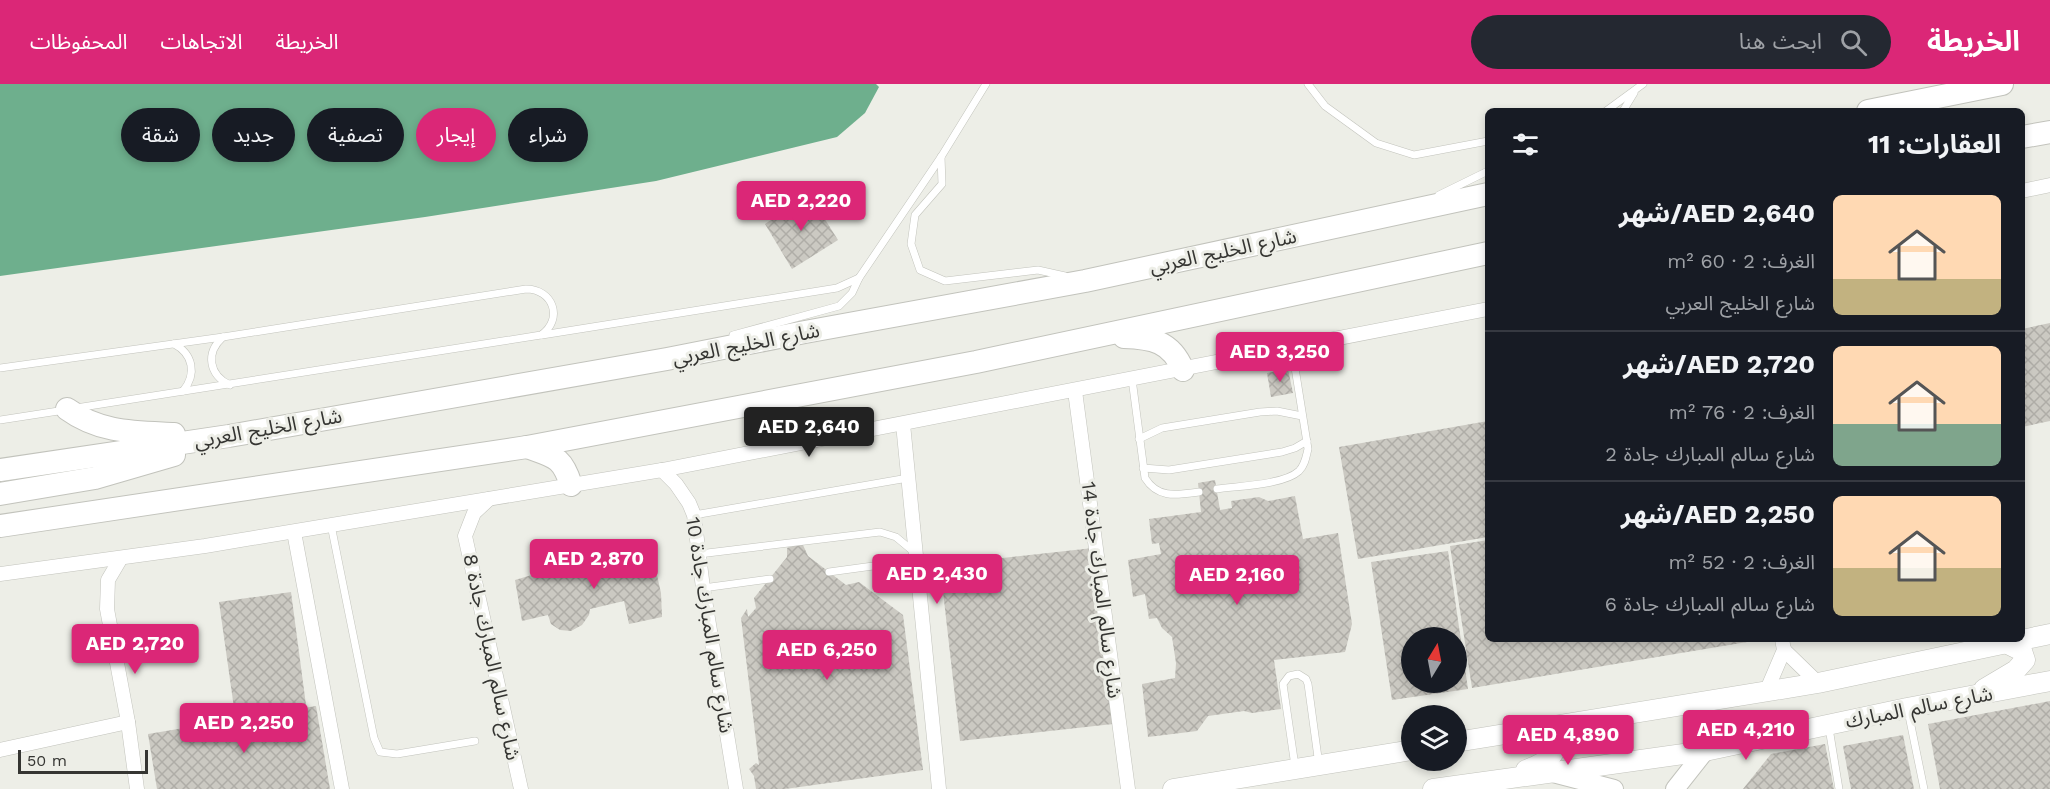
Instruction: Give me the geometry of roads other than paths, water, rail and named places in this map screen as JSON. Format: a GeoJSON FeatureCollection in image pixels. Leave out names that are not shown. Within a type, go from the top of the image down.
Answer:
{"type":"FeatureCollection","features":[{"type":"Feature","properties":{"kind":"main road"},"geometry":{"type":"LineString","coordinates":[[1883,108],[2002,84]]}},
{"type":"Feature","properties":{"kind":"main road"},"geometry":{"type":"LineString","coordinates":[[2025,136],[2050,132]]}},
{"type":"Feature","properties":{"kind":"main road","name":"شارع الخليج العربي"},"geometry":{"type":"LineString","coordinates":[[0,470],[229,436],[667,359],[1085,281],[1485,195]]}},
{"type":"Feature","properties":{"kind":"main road"},"geometry":{"type":"LineString","coordinates":[[0,526],[527,447],[976,362],[1485,254]]}},
{"type":"Feature","properties":{"kind":"main road"},"geometry":{"type":"LineString","coordinates":[[1102,335],[1145,338],[1162,343],[1178,358],[1183,370]]}},
{"type":"Feature","properties":{"kind":"main road"},"geometry":{"type":"LineString","coordinates":[[67,409],[87,422],[110,430],[229,436]]}},
{"type":"Feature","properties":{"kind":"main road"},"geometry":{"type":"LineString","coordinates":[[0,494],[95,478],[163,459],[229,436]]}},
{"type":"Feature","properties":{"kind":"main road"},"geometry":{"type":"LineString","coordinates":[[527,447],[551,456],[564,464],[571,485]]}},
{"type":"Feature","properties":{"kind":"main road"},"geometry":{"type":"LineString","coordinates":[[2025,639],[2050,634]]}},
{"type":"Feature","properties":{"kind":"main road"},"geometry":{"type":"LineString","coordinates":[[1467,740],[1818,683],[2011,642]]}},
{"type":"Feature","properties":{"kind":"main road"},"geometry":{"type":"LineString","coordinates":[[1971,696],[2016,670],[2025,660],[2022,651],[2006,643]]}},
{"type":"Feature","properties":{"kind":"main road","name":"شارع سالم المبارك"},"geometry":{"type":"LineString","coordinates":[[1433,789],[1705,751],[1907,708],[2050,681]]}},
{"type":"Feature","properties":{"kind":"main road"},"geometry":{"type":"LineString","coordinates":[[1507,777],[1543,763],[1551,757],[1556,744],[1552,736],[1544,729]]}},
{"type":"Feature","properties":{"kind":"main road"},"geometry":{"type":"LineString","coordinates":[[1173,789],[1401,752]]}},
{"type":"Feature","properties":{"kind":"street"},"geometry":{"type":"LineString","coordinates":[[2025,190],[2050,185]]}},
{"type":"Feature","properties":{"kind":"street"},"geometry":{"type":"LineString","coordinates":[[0,574],[294,532],[662,470],[1485,310]]}},
{"type":"Feature","properties":{"kind":"street","name":"شارع سالم المبارك جادة 14"},"geometry":{"type":"LineString","coordinates":[[1075,391],[1128,789]]}},
{"type":"Feature","properties":{"kind":"street"},"geometry":{"type":"LineString","coordinates":[[903,424],[939,789]]}},
{"type":"Feature","properties":{"kind":"street","name":"شارع سالم المبارك جادة 10"},"geometry":{"type":"LineString","coordinates":[[662,470],[683,493],[694,515],[703,588],[736,789]]}},
{"type":"Feature","properties":{"kind":"street","name":"شارع سالم المبارك جادة 8"},"geometry":{"type":"LineString","coordinates":[[490,498],[474,513],[465,536],[521,789]]}},
{"type":"Feature","properties":{"kind":"street"},"geometry":{"type":"LineString","coordinates":[[294,532],[342,789]]}},
{"type":"Feature","properties":{"kind":"street"},"geometry":{"type":"LineString","coordinates":[[121,558],[108,580],[107,609],[128,722],[137,789]]}},
{"type":"Feature","properties":{"kind":"street"},"geometry":{"type":"LineString","coordinates":[[1766,692],[1783,645],[1818,683]]}},
{"type":"Feature","properties":{"kind":"street"},"geometry":{"type":"LineString","coordinates":[[0,750],[128,722]]}},
{"type":"Feature","properties":{"kind":"street"},"geometry":{"type":"LineString","coordinates":[[1675,789],[1705,751]]}},
{"type":"Feature","properties":{"kind":"street"},"geometry":{"type":"LineString","coordinates":[[1552,772],[1614,789]]}},
{"type":"Feature","properties":{"kind":"lane"},"geometry":{"type":"LineString","coordinates":[[726,337],[830,310],[847,299],[941,157],[986,84]]}},
{"type":"Feature","properties":{"kind":"lane"},"geometry":{"type":"LineString","coordinates":[[1308,84],[1325,106],[1376,143],[1414,155],[1485,142]]}},
{"type":"Feature","properties":{"kind":"lane"},"geometry":{"type":"LineString","coordinates":[[1610,108],[1643,84]]}},
{"type":"Feature","properties":{"kind":"lane"},"geometry":{"type":"LineString","coordinates":[[1625,108],[1635,91]]}},
{"type":"Feature","properties":{"kind":"lane"},"geometry":{"type":"LineString","coordinates":[[941,157],[942,184],[915,215],[911,244],[920,270],[945,281],[1038,270],[1085,281]]}},
{"type":"Feature","properties":{"kind":"lane"},"geometry":{"type":"LineString","coordinates":[[1406,212],[1485,172]]}},
{"type":"Feature","properties":{"kind":"lane"},"geometry":{"type":"LineString","coordinates":[[0,420],[837,288],[859,279]]}},
{"type":"Feature","properties":{"kind":"lane"},"geometry":{"type":"LineString","coordinates":[[0,368],[223,337],[526,289],[533,289],[546,295],[553,306],[553,319],[541,335]]}},
{"type":"Feature","properties":{"kind":"lane"},"geometry":{"type":"LineString","coordinates":[[223,337],[212,350],[212,367],[222,381],[230,385]]}},
{"type":"Feature","properties":{"kind":"lane"},"geometry":{"type":"LineString","coordinates":[[174,344],[187,354],[192,369],[188,385],[183,391]]}},
{"type":"Feature","properties":{"kind":"lane"},"geometry":{"type":"LineString","coordinates":[[667,359],[681,350],[697,345]]}},
{"type":"Feature","properties":{"kind":"lane"},"geometry":{"type":"LineString","coordinates":[[1217,489],[1291,476],[1303,465],[1308,449],[1292,349]]}},
{"type":"Feature","properties":{"kind":"lane"},"geometry":{"type":"LineString","coordinates":[[1132,380],[1145,478],[1157,491],[1175,495],[1198,492]]}},
{"type":"Feature","properties":{"kind":"lane"},"geometry":{"type":"LineString","coordinates":[[1140,438],[1162,428],[1260,412],[1277,411],[1302,416]]}},
{"type":"Feature","properties":{"kind":"lane"},"geometry":{"type":"LineString","coordinates":[[1143,468],[1169,470],[1282,452],[1307,441]]}},
{"type":"Feature","properties":{"kind":"lane"},"geometry":{"type":"LineString","coordinates":[[694,515],[908,478]]}},
{"type":"Feature","properties":{"kind":"lane"},"geometry":{"type":"LineString","coordinates":[[332,525],[374,738],[380,752],[397,754],[475,741]]}},
{"type":"Feature","properties":{"kind":"lane"},"geometry":{"type":"LineString","coordinates":[[699,554],[880,532],[896,537],[916,554]]}},
{"type":"Feature","properties":{"kind":"lane"},"geometry":{"type":"LineString","coordinates":[[829,572],[873,566],[887,568],[919,586]]}},
{"type":"Feature","properties":{"kind":"lane"},"geometry":{"type":"LineString","coordinates":[[703,588],[770,579]]}},
{"type":"Feature","properties":{"kind":"lane"},"geometry":{"type":"LineString","coordinates":[[1295,769],[1283,684],[1293,674],[1302,676],[1308,684],[1319,765]]}},
{"type":"Feature","properties":{"kind":"lane"},"geometry":{"type":"LineString","coordinates":[[1907,708],[1924,789]]}},
{"type":"Feature","properties":{"kind":"lane"},"geometry":{"type":"LineString","coordinates":[[1828,725],[1839,789]]}}]}
